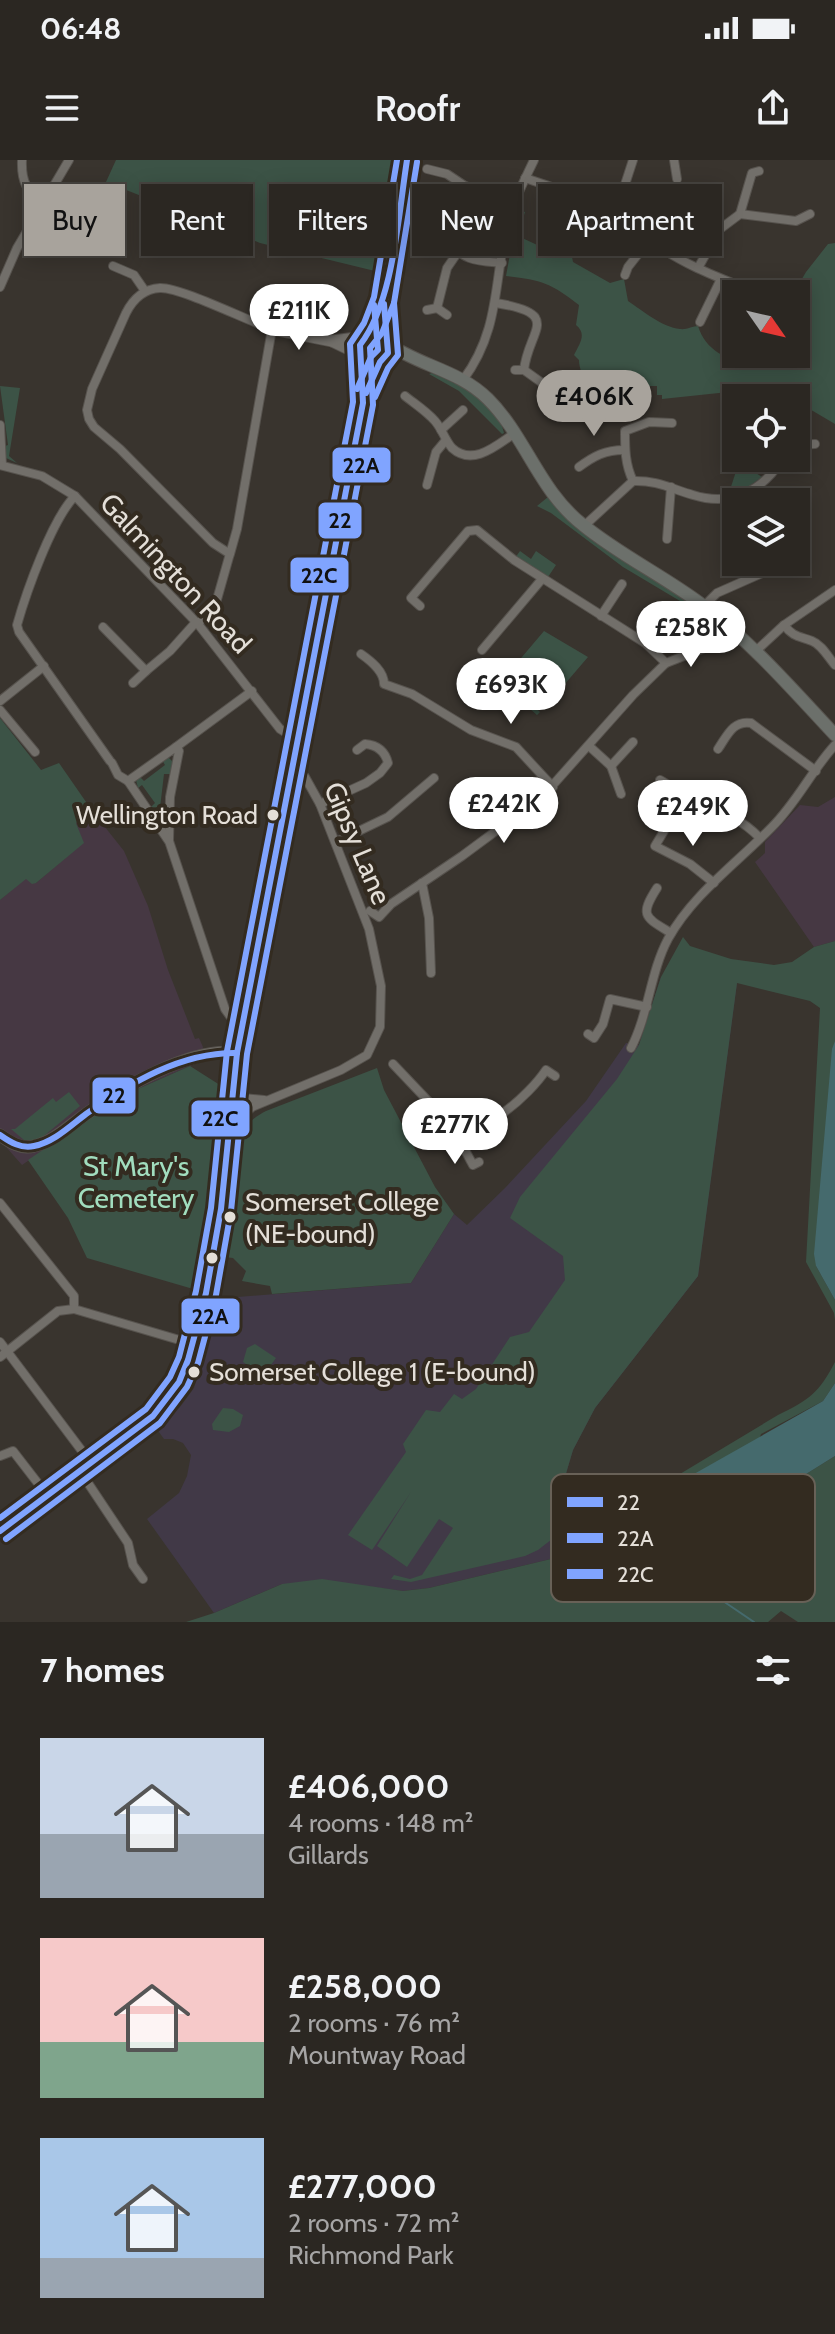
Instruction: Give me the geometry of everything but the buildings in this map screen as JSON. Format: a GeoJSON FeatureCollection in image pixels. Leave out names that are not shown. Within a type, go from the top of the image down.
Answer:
{"type":"FeatureCollection","features":[{"type":"Feature","properties":{"kind":"main road"},"geometry":{"type":"LineString","coordinates":[[0,1531],[145,1423],[164,1404],[179,1382],[193,1344],[221,1209],[238,1047],[363,403],[381,361],[388,353],[384,300],[407,160]]}},
{"type":"Feature","properties":{"kind":"main road"},"geometry":{"type":"LineString","coordinates":[[363,403],[360,345],[384,300]]}},
{"type":"Feature","properties":{"kind":"main road"},"geometry":{"type":"LineString","coordinates":[[367,336],[379,335],[413,358],[463,380],[491,402],[515,433],[553,496],[584,526],[704,606],[735,631],[757,650],[835,735]]}},
{"type":"Feature","properties":{"kind":"main road"},"geometry":{"type":"LineString","coordinates":[[361,356],[370,363],[413,358]]}},
{"type":"Feature","properties":{"kind":"street"},"geometry":{"type":"LineString","coordinates":[[22,160],[24,184]]}},
{"type":"Feature","properties":{"kind":"street"},"geometry":{"type":"LineString","coordinates":[[55,184],[69,160]]}},
{"type":"Feature","properties":{"kind":"street"},"geometry":{"type":"LineString","coordinates":[[463,380],[482,351],[496,303],[509,220],[534,160]]}},
{"type":"Feature","properties":{"kind":"street"},"geometry":{"type":"LineString","coordinates":[[625,184],[633,160]]}},
{"type":"Feature","properties":{"kind":"street"},"geometry":{"type":"LineString","coordinates":[[674,160],[677,179]]}},
{"type":"Feature","properties":{"kind":"street"},"geometry":{"type":"LineString","coordinates":[[427,169],[442,177],[455,178],[462,184]]}},
{"type":"Feature","properties":{"kind":"street"},"geometry":{"type":"LineString","coordinates":[[698,268],[720,229],[740,214],[752,173],[759,171]]}},
{"type":"Feature","properties":{"kind":"street"},"geometry":{"type":"LineString","coordinates":[[525,178],[543,184]]}},
{"type":"Feature","properties":{"kind":"street"},"geometry":{"type":"LineString","coordinates":[[740,214],[796,221],[810,214]]}},
{"type":"Feature","properties":{"kind":"street"},"geometry":{"type":"LineString","coordinates":[[796,221],[796,233]]}},
{"type":"Feature","properties":{"kind":"street"},"geometry":{"type":"LineString","coordinates":[[1,281],[24,239]]}},
{"type":"Feature","properties":{"kind":"street"},"geometry":{"type":"LineString","coordinates":[[437,308],[447,268],[455,256]]}},
{"type":"Feature","properties":{"kind":"street"},"geometry":{"type":"LineString","coordinates":[[468,256],[480,261],[502,263]]}},
{"type":"Feature","properties":{"kind":"street"},"geometry":{"type":"LineString","coordinates":[[625,269],[636,256]]}},
{"type":"Feature","properties":{"kind":"street"},"geometry":{"type":"LineString","coordinates":[[678,256],[721,279],[700,316]]}},
{"type":"Feature","properties":{"kind":"street"},"geometry":{"type":"LineString","coordinates":[[113,266],[134,275],[145,291]]}},
{"type":"Feature","properties":{"kind":"street"},"geometry":{"type":"LineString","coordinates":[[230,554],[221,551],[120,449],[94,427],[87,410],[92,389],[126,313],[145,291],[167,288],[272,329],[332,341],[361,356]]}},
{"type":"Feature","properties":{"kind":"street"},"geometry":{"type":"LineString","coordinates":[[496,303],[524,308],[535,318],[537,334],[520,370],[548,386]]}},
{"type":"Feature","properties":{"kind":"street"},"geometry":{"type":"LineString","coordinates":[[427,310],[437,308],[447,315]]}},
{"type":"Feature","properties":{"kind":"street"},"geometry":{"type":"LineString","coordinates":[[133,683],[170,651],[216,603],[246,485],[272,329]]}},
{"type":"Feature","properties":{"kind":"street"},"geometry":{"type":"LineString","coordinates":[[332,341],[367,336]]}},
{"type":"Feature","properties":{"kind":"street"},"geometry":{"type":"LineString","coordinates":[[408,402],[431,417],[454,450],[477,455],[515,433]]}},
{"type":"Feature","properties":{"kind":"street"},"geometry":{"type":"LineString","coordinates":[[441,430],[458,412]]}},
{"type":"Feature","properties":{"kind":"street"},"geometry":{"type":"LineString","coordinates":[[621,421],[625,431],[627,469],[633,481]]}},
{"type":"Feature","properties":{"kind":"street"},"geometry":{"type":"LineString","coordinates":[[0,425],[1,465]]}},
{"type":"Feature","properties":{"kind":"street"},"geometry":{"type":"LineString","coordinates":[[625,431],[638,425],[666,425]]}},
{"type":"Feature","properties":{"kind":"street"},"geometry":{"type":"LineString","coordinates":[[431,481],[436,452],[446,440]]}},
{"type":"Feature","properties":{"kind":"street"},"geometry":{"type":"LineString","coordinates":[[810,444],[815,444]]}},
{"type":"Feature","properties":{"kind":"street"},"geometry":{"type":"LineString","coordinates":[[586,466],[609,450],[624,450]]}},
{"type":"Feature","properties":{"kind":"street","name":"Galmington Road"},"geometry":{"type":"LineString","coordinates":[[1,465],[42,476],[75,496],[197,623],[280,729],[298,740]]}},
{"type":"Feature","properties":{"kind":"street"},"geometry":{"type":"LineString","coordinates":[[584,526],[633,481],[657,482],[702,498],[731,499],[749,493],[767,481],[773,472]]}},
{"type":"Feature","properties":{"kind":"street"},"geometry":{"type":"LineString","coordinates":[[667,539],[672,528],[671,487]]}},
{"type":"Feature","properties":{"kind":"street"},"geometry":{"type":"LineString","coordinates":[[75,496],[65,506],[56,525],[17,625],[19,632],[97,740],[98,752],[111,762],[118,775],[128,781],[169,841],[221,1000],[230,1016]]}},
{"type":"Feature","properties":{"kind":"street"},"geometry":{"type":"LineString","coordinates":[[420,606],[407,595],[468,531],[477,530],[542,579],[643,642],[666,663]]}},
{"type":"Feature","properties":{"kind":"street"},"geometry":{"type":"LineString","coordinates":[[704,606],[717,593],[755,576]]}},
{"type":"Feature","properties":{"kind":"street"},"geometry":{"type":"LineString","coordinates":[[483,651],[542,579]]}},
{"type":"Feature","properties":{"kind":"street"},"geometry":{"type":"LineString","coordinates":[[601,616],[622,584]]}},
{"type":"Feature","properties":{"kind":"street"},"geometry":{"type":"LineString","coordinates":[[757,650],[784,625],[835,590]]}},
{"type":"Feature","properties":{"kind":"street"},"geometry":{"type":"LineString","coordinates":[[784,625],[797,638],[813,641],[821,647],[835,665]]}},
{"type":"Feature","properties":{"kind":"street"},"geometry":{"type":"LineString","coordinates":[[103,627],[146,671]]}},
{"type":"Feature","properties":{"kind":"street"},"geometry":{"type":"LineString","coordinates":[[370,911],[379,917],[391,904],[553,787],[633,695],[666,663],[725,640],[735,631]]}},
{"type":"Feature","properties":{"kind":"street"},"geometry":{"type":"LineString","coordinates":[[361,654],[374,657],[384,677],[383,688],[412,694],[480,735],[514,746],[535,764],[553,787]]}},
{"type":"Feature","properties":{"kind":"street"},"geometry":{"type":"LineString","coordinates":[[0,701],[44,666]]}},
{"type":"Feature","properties":{"kind":"street"},"geometry":{"type":"LineString","coordinates":[[128,781],[252,691]]}},
{"type":"Feature","properties":{"kind":"street"},"geometry":{"type":"LineString","coordinates":[[0,710],[35,752]]}},
{"type":"Feature","properties":{"kind":"street"},"geometry":{"type":"LineString","coordinates":[[718,749],[735,725],[751,723],[816,771]]}},
{"type":"Feature","properties":{"kind":"street"},"geometry":{"type":"LineString","coordinates":[[611,766],[633,742]]}},
{"type":"Feature","properties":{"kind":"street"},"geometry":{"type":"LineString","coordinates":[[362,744],[378,747],[384,752],[388,763],[398,770]]}},
{"type":"Feature","properties":{"kind":"street"},"geometry":{"type":"LineString","coordinates":[[631,1048],[639,1033],[656,969],[671,933],[693,903],[798,797],[835,745]]}},
{"type":"Feature","properties":{"kind":"street"},"geometry":{"type":"LineString","coordinates":[[589,746],[611,766],[621,794]]}},
{"type":"Feature","properties":{"kind":"street"},"geometry":{"type":"LineString","coordinates":[[169,841],[170,797],[179,751],[176,747]]}},
{"type":"Feature","properties":{"kind":"street"},"geometry":{"type":"LineString","coordinates":[[320,804],[366,783],[388,763]]}},
{"type":"Feature","properties":{"kind":"street","name":"Gipsy Lane"},"geometry":{"type":"LineString","coordinates":[[229,1129],[252,1107],[265,1100],[341,1070],[367,1055],[377,1037],[382,1010],[373,942],[336,842],[305,777],[292,770]]}},
{"type":"Feature","properties":{"kind":"street"},"geometry":{"type":"LineString","coordinates":[[336,842],[388,817],[434,778]]}},
{"type":"Feature","properties":{"kind":"street"},"geometry":{"type":"LineString","coordinates":[[660,780],[710,804],[753,830],[760,838]]}},
{"type":"Feature","properties":{"kind":"street"},"geometry":{"type":"LineString","coordinates":[[664,831],[655,846],[658,853],[697,869],[714,883]]}},
{"type":"Feature","properties":{"kind":"street"},"geometry":{"type":"LineString","coordinates":[[422,883],[429,918],[431,973]]}},
{"type":"Feature","properties":{"kind":"street"},"geometry":{"type":"LineString","coordinates":[[657,888],[645,907],[647,917],[671,933]]}},
{"type":"Feature","properties":{"kind":"street"},"geometry":{"type":"LineString","coordinates":[[594,1038],[603,1024],[611,995],[647,1007]]}},
{"type":"Feature","properties":{"kind":"street"},"geometry":{"type":"LineString","coordinates":[[0,1135],[21,1147],[33,1147],[110,1097],[150,1076],[201,1055],[238,1047]]}},
{"type":"Feature","properties":{"kind":"street"},"geometry":{"type":"LineString","coordinates":[[393,1064],[449,1123],[460,1129],[472,1129],[485,1123],[516,1103],[531,1091],[543,1069],[555,1076]]}},
{"type":"Feature","properties":{"kind":"street"},"geometry":{"type":"LineString","coordinates":[[232,1100],[265,1100]]}},
{"type":"Feature","properties":{"kind":"street"},"geometry":{"type":"LineString","coordinates":[[232,1100],[252,1107]]}},
{"type":"Feature","properties":{"kind":"street"},"geometry":{"type":"LineString","coordinates":[[460,1129],[460,1141],[473,1165],[479,1162]]}},
{"type":"Feature","properties":{"kind":"street"},"geometry":{"type":"LineString","coordinates":[[0,1203],[74,1296],[74,1309]]}},
{"type":"Feature","properties":{"kind":"street"},"geometry":{"type":"LineString","coordinates":[[4,1354],[58,1311],[74,1309],[193,1344]]}},
{"type":"Feature","properties":{"kind":"street"},"geometry":{"type":"LineString","coordinates":[[0,1342],[4,1354],[91,1463]]}},
{"type":"Feature","properties":{"kind":"street"},"geometry":{"type":"LineString","coordinates":[[0,1456],[13,1451],[47,1495]]}},
{"type":"Feature","properties":{"kind":"street"},"geometry":{"type":"LineString","coordinates":[[80,1471],[128,1543],[133,1565],[143,1579]]}},
{"type":"Feature","properties":{"kind":"shaded area"},"geometry":{"type":"Polygon","coordinates":[[[835,797],[835,941],[814,947],[755,862],[765,853],[765,842],[800,805],[818,807],[835,797]]]}},
{"type":"Feature","properties":{"kind":"shaded area"},"geometry":{"type":"Polygon","coordinates":[[[93,812],[124,851],[148,906],[168,970],[195,1039],[199,1038],[203,1047],[199,1062],[124,1095],[22,1165],[0,1140],[0,900],[26,878],[36,883],[83,843],[76,823],[93,812]]]}},
{"type":"Feature","properties":{"kind":"shaded area"},"geometry":{"type":"Polygon","coordinates":[[[661,977],[737,983],[698,1276],[595,1408],[573,1450],[566,1474],[551,1474],[551,1559],[429,1588],[403,1591],[364,1586],[282,1584],[214,1613],[147,1519],[179,1493],[187,1476],[191,1455],[183,1443],[164,1439],[156,1428],[180,1407],[194,1388],[213,1323],[213,1299],[411,1283],[454,1214],[467,1225],[586,1101],[626,1043],[639,1045],[661,977]]]}},
{"type":"Feature","properties":{"kind":"green space"},"geometry":{"type":"Polygon","coordinates":[[[116,160],[397,160],[393,184],[269,184],[269,245],[253,240],[253,184],[141,184],[141,196],[125,190],[125,184],[106,182],[116,160]]]}},
{"type":"Feature","properties":{"kind":"green space"},"geometry":{"type":"Polygon","coordinates":[[[522,238],[538,245],[538,256],[572,256],[573,262],[610,283],[624,279],[628,301],[660,322],[682,329],[698,326],[706,342],[722,355],[722,368],[810,368],[810,280],[801,280],[828,244],[835,243],[835,424],[810,409],[810,384],[722,384],[722,393],[662,399],[662,395],[657,395],[657,386],[623,386],[610,392],[612,401],[605,406],[585,379],[579,360],[574,355],[582,335],[576,325],[579,305],[545,284],[506,276],[510,256],[522,256],[522,238]]]}},
{"type":"Feature","properties":{"kind":"green space"},"geometry":{"type":"Polygon","coordinates":[[[313,256],[382,256],[379,272],[313,256]]]}},
{"type":"Feature","properties":{"kind":"green space"},"geometry":{"type":"Polygon","coordinates":[[[429,374],[485,403],[494,412],[504,433],[459,391],[429,374]]]}},
{"type":"Feature","properties":{"kind":"green space"},"geometry":{"type":"Polygon","coordinates":[[[0,386],[20,388],[9,456],[17,463],[6,458],[5,446],[8,445],[0,386]]]}},
{"type":"Feature","properties":{"kind":"green space"},"geometry":{"type":"Polygon","coordinates":[[[736,472],[754,472],[762,477],[746,488],[731,488],[736,472]]]}},
{"type":"Feature","properties":{"kind":"green space"},"geometry":{"type":"Polygon","coordinates":[[[548,497],[582,531],[699,610],[695,616],[685,604],[623,567],[537,506],[548,497]]]}},
{"type":"Feature","properties":{"kind":"green space"},"geometry":{"type":"Polygon","coordinates":[[[520,551],[531,559],[536,551],[556,565],[546,580],[515,558],[520,551]]]}},
{"type":"Feature","properties":{"kind":"green space"},"geometry":{"type":"Polygon","coordinates":[[[544,631],[588,657],[564,685],[549,673],[526,699],[540,712],[537,715],[500,683],[544,631]]]}},
{"type":"Feature","properties":{"kind":"green space"},"geometry":{"type":"Polygon","coordinates":[[[0,718],[41,770],[59,763],[93,812],[76,823],[84,843],[36,883],[32,884],[26,879],[0,900],[0,718]]]}},
{"type":"Feature","properties":{"kind":"green space"},"geometry":{"type":"Polygon","coordinates":[[[168,757],[173,762],[170,774],[164,774],[160,808],[166,808],[165,818],[161,820],[151,807],[155,803],[142,785],[138,788],[136,780],[140,777],[144,781],[165,765],[162,760],[168,757]]]}},
{"type":"Feature","properties":{"kind":"green space"},"geometry":{"type":"Polygon","coordinates":[[[683,937],[690,946],[731,959],[774,965],[792,962],[814,947],[835,941],[835,1041],[816,1266],[835,1300],[835,1320],[806,1262],[820,1008],[810,1001],[737,983],[698,1276],[595,1408],[573,1450],[566,1474],[551,1474],[551,1540],[525,1556],[411,1582],[391,1579],[394,1575],[410,1579],[422,1575],[453,1528],[439,1519],[407,1567],[377,1546],[411,1492],[372,1550],[348,1535],[406,1452],[403,1444],[426,1410],[440,1412],[454,1394],[462,1399],[476,1389],[510,1337],[529,1332],[565,1280],[563,1256],[510,1218],[520,1197],[617,1079],[639,1045],[661,977],[683,937]]]}},
{"type":"Feature","properties":{"kind":"green space","name":"St Mary's Cemetery"},"geometry":{"type":"Polygon","coordinates":[[[190,1066],[223,1087],[212,1215],[200,1291],[87,1258],[68,1218],[28,1160],[124,1095],[190,1066]]]}},
{"type":"Feature","properties":{"kind":"green space"},"geometry":{"type":"Polygon","coordinates":[[[377,1068],[384,1090],[435,1187],[454,1214],[411,1283],[272,1294],[270,1286],[242,1281],[246,1271],[233,1258],[224,1257],[234,1215],[238,1137],[250,1122],[266,1111],[377,1068]]]}},
{"type":"Feature","properties":{"kind":"green space"},"geometry":{"type":"Polygon","coordinates":[[[69,1092],[80,1106],[39,1140],[24,1140],[11,1129],[53,1098],[56,1102],[69,1092]]]}},
{"type":"Feature","properties":{"kind":"green space"},"geometry":{"type":"Polygon","coordinates":[[[255,1344],[276,1358],[263,1376],[243,1362],[247,1348],[255,1344]]]}},
{"type":"Feature","properties":{"kind":"green space"},"geometry":{"type":"Polygon","coordinates":[[[835,1362],[835,1383],[823,1401],[761,1434],[748,1474],[680,1474],[805,1400],[824,1381],[835,1362]]]}},
{"type":"Feature","properties":{"kind":"green space"},"geometry":{"type":"Polygon","coordinates":[[[223,1408],[243,1415],[240,1426],[229,1432],[213,1430],[212,1424],[223,1408]]]}},
{"type":"Feature","properties":{"kind":"green space"},"geometry":{"type":"Polygon","coordinates":[[[835,1456],[835,1622],[798,1622],[781,1611],[768,1622],[186,1622],[282,1584],[322,1579],[403,1591],[429,1588],[551,1559],[551,1602],[815,1602],[815,1474],[806,1474],[835,1456]]]}},
{"type":"Feature","properties":{"kind":"water"},"geometry":{"type":"Polygon","coordinates":[[[835,1041],[835,1300],[816,1266],[814,1254],[835,1041]]]}},
{"type":"Feature","properties":{"kind":"water"},"geometry":{"type":"Polygon","coordinates":[[[835,1383],[835,1456],[806,1474],[694,1474],[823,1401],[835,1383]]]}},
{"type":"Feature","properties":{"kind":"waterway"},"geometry":{"type":"LineString","coordinates":[[724,1602],[754,1622]]}},
{"type":"Feature","properties":{"kind":"transit line","name":"22C"},"geometry":{"type":"LineString","coordinates":[[0,1518],[146,1409],[170,1377],[179,1357],[196,1291],[211,1208],[227,1051],[353,402],[350,344],[364,323],[374,297],[397,160]]}},
{"type":"Feature","properties":{"kind":"transit line","name":"22"},"geometry":{"type":"LineString","coordinates":[[0,1531],[153,1416],[179,1382],[188,1360],[206,1293],[221,1209],[237,1053],[363,403],[360,345],[371,327],[387,282],[407,160]]}},
{"type":"Feature","properties":{"kind":"transit line","name":"22A"},"geometry":{"type":"LineString","coordinates":[[6,1539],[160,1423],[187,1387],[198,1363],[216,1295],[231,1211],[247,1054],[373,405],[370,348],[382,333],[394,303],[417,162]]}},
{"type":"Feature","properties":{"kind":"transit line","name":"22A"},"geometry":{"type":"LineString","coordinates":[[375,397],[388,368],[398,355],[394,303]]}},
{"type":"Feature","properties":{"kind":"transit line","name":"22"},"geometry":{"type":"LineString","coordinates":[[366,393],[380,362],[388,353],[384,304]]}},
{"type":"Feature","properties":{"kind":"transit line","name":"22C"},"geometry":{"type":"LineString","coordinates":[[357,389],[371,357],[378,350],[374,305]]}},
{"type":"Feature","properties":{"kind":"transit line","name":"22"},"geometry":{"type":"LineString","coordinates":[[0,1135],[20,1146],[41,1144],[62,1133],[120,1091],[157,1072],[196,1058],[237,1053]]}},
{"type":"Feature","properties":{"kind":"place","name":"Wellington Road"},"geometry":{"type":"Point","coordinates":[273,815]}},
{"type":"Feature","properties":{"kind":"place","name":"Somerset College (NE-bound)"},"geometry":{"type":"Point","coordinates":[230,1217]}},
{"type":"Feature","properties":{"kind":"place","name":"Somerset College 1 (E-bound)"},"geometry":{"type":"Point","coordinates":[194,1372]}}]}
